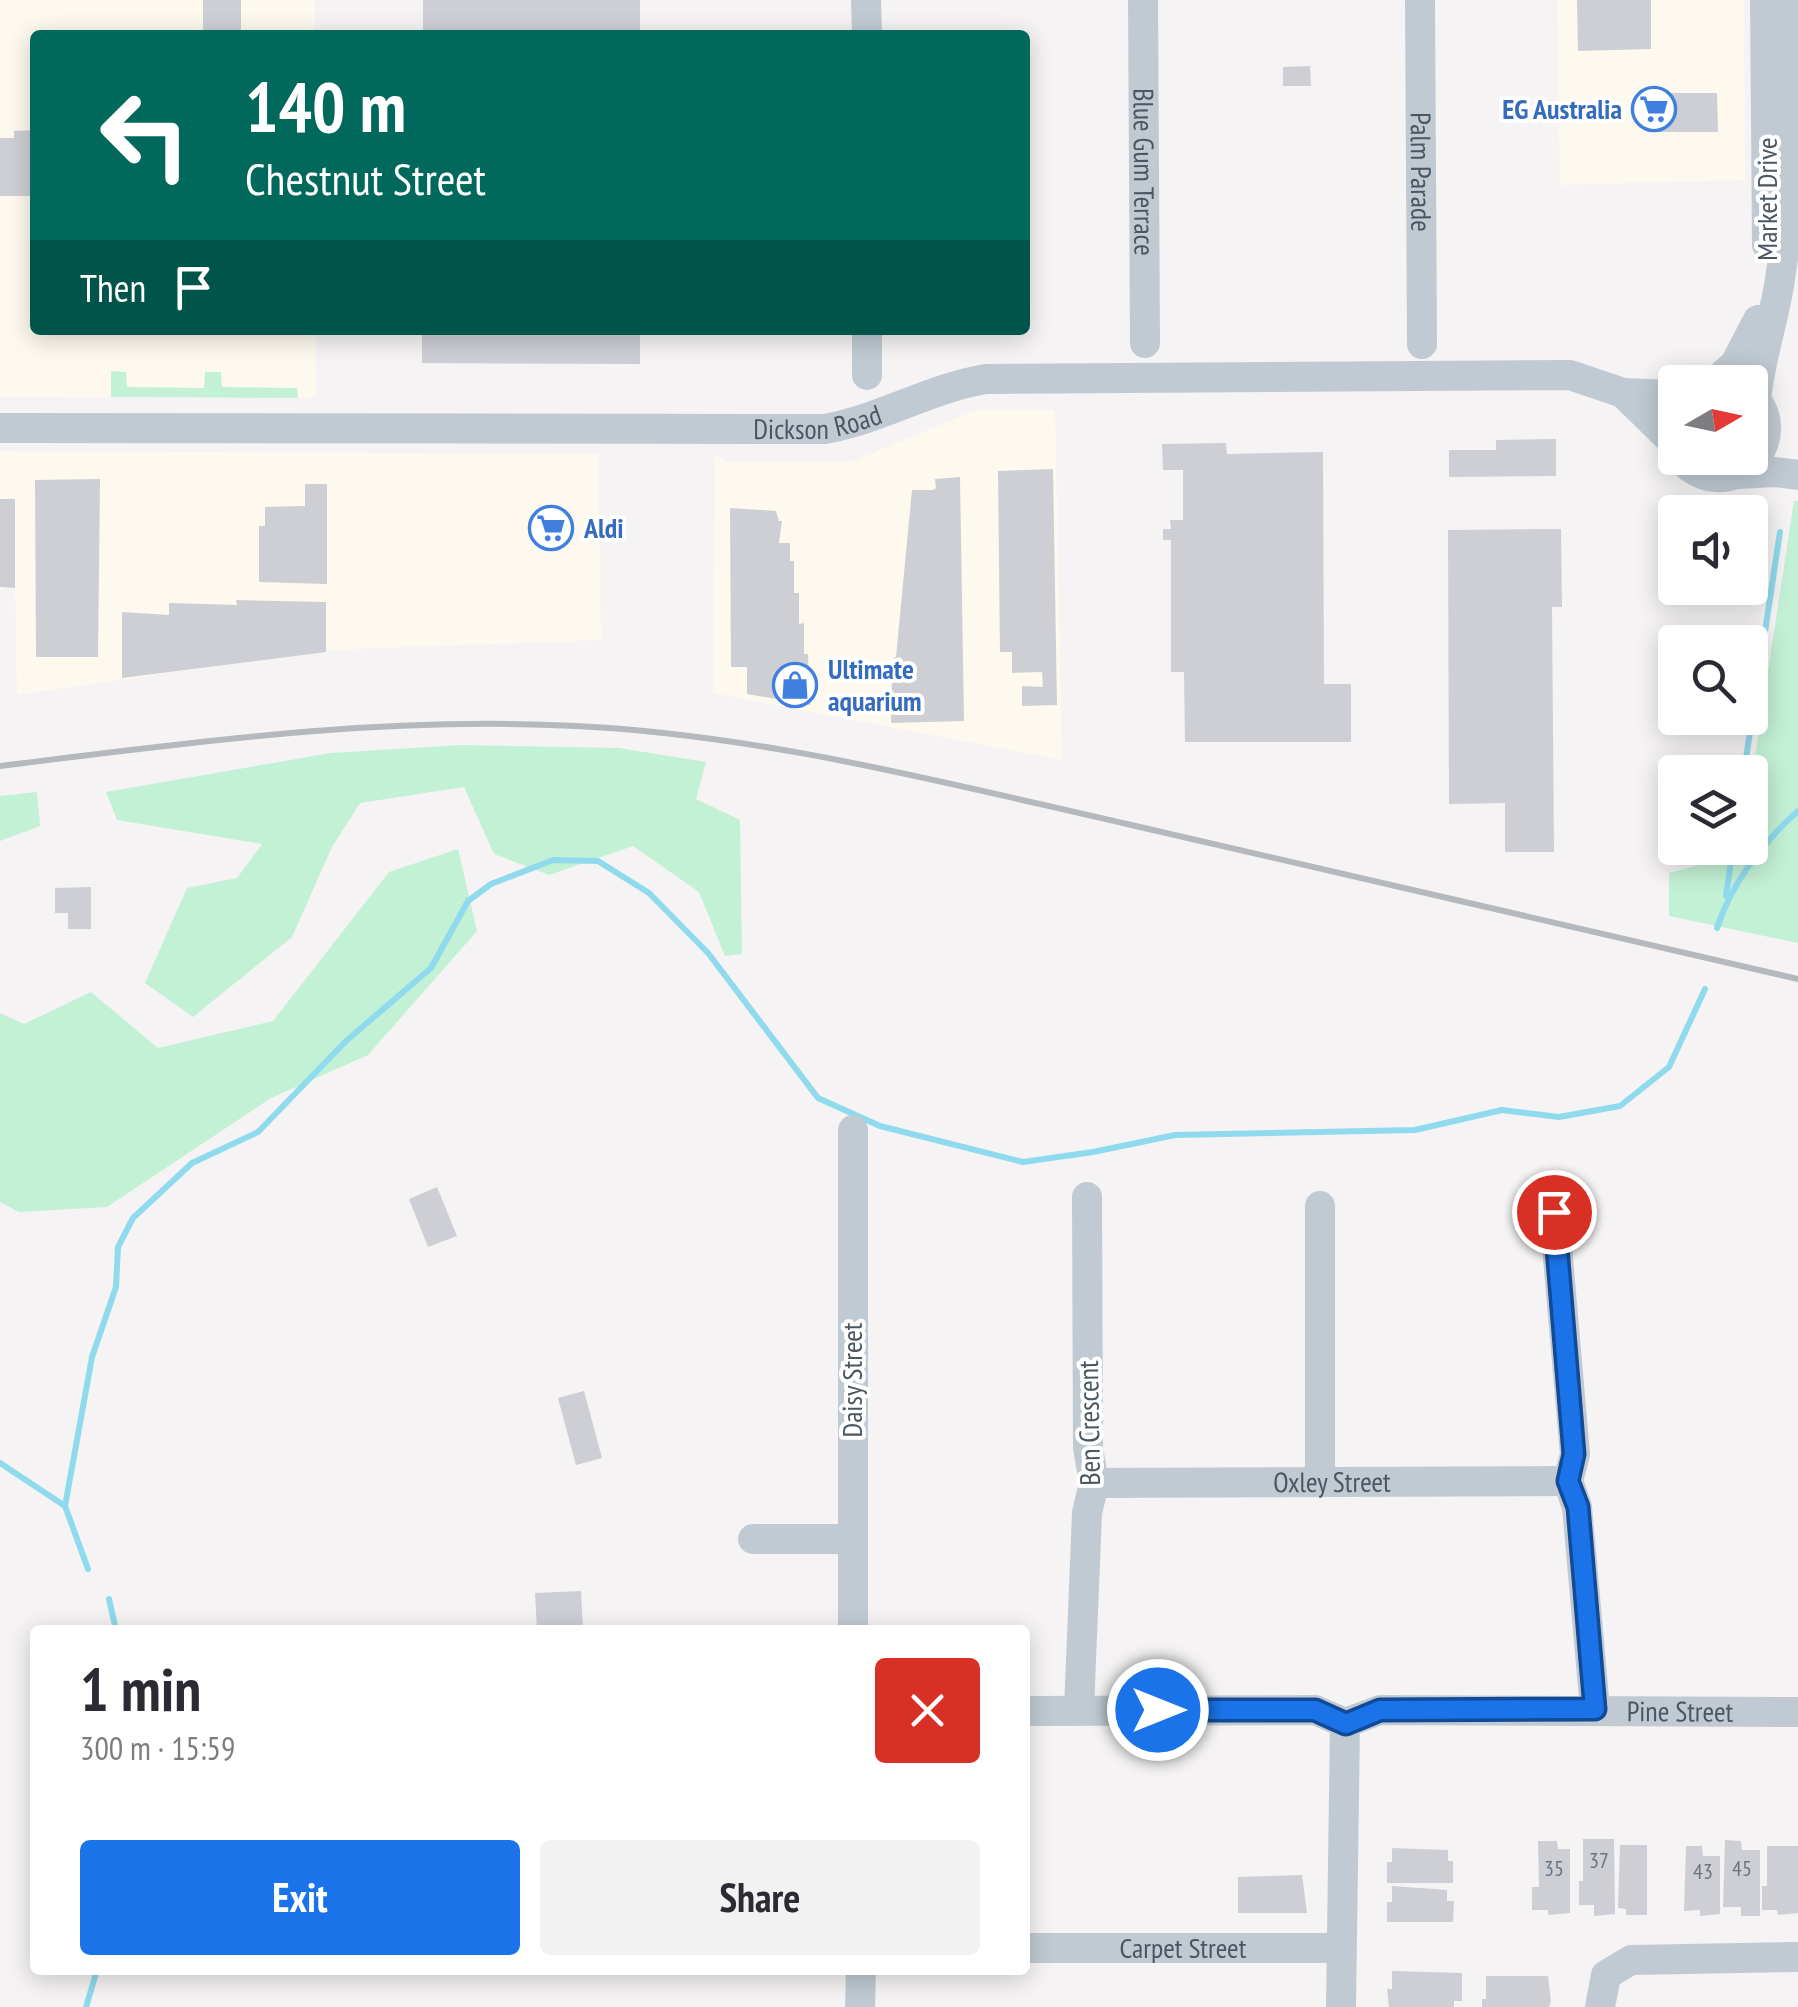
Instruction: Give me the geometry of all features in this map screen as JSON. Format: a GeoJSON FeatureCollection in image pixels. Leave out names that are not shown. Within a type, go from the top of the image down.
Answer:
{"type":"FeatureCollection","features":[{"type":"Feature","properties":{"kind":"street"},"geometry":{"type":"LineString","coordinates":[[866,0],[866,30]]}},
{"type":"Feature","properties":{"kind":"street","name":"Blue Gum Terrace"},"geometry":{"type":"LineString","coordinates":[[1143,0],[1145,343]]}},
{"type":"Feature","properties":{"kind":"street","name":"Palm Parade"},"geometry":{"type":"LineString","coordinates":[[1420,0],[1422,344]]}},
{"type":"Feature","properties":{"kind":"street","name":"Market Drive"},"geometry":{"type":"LineString","coordinates":[[1734,365],[1749,344],[1768,277],[1765,0]]}},
{"type":"Feature","properties":{"kind":"street","name":"Market Drive"},"geometry":{"type":"LineString","coordinates":[[1760,365],[1780,278],[1788,212],[1788,0]]}},
{"type":"Feature","properties":{"kind":"street"},"geometry":{"type":"LineString","coordinates":[[867,335],[867,374]]}},
{"type":"Feature","properties":{"kind":"street","name":"Dickson Road"},"geometry":{"type":"LineString","coordinates":[[0,428],[825,428],[849,424],[963,382],[986,379],[1570,374],[1624,393],[1658,394]]}},
{"type":"Feature","properties":{"kind":"street","name":"Dickson Road"},"geometry":{"type":"LineString","coordinates":[[1624,393],[1658,424]]}},
{"type":"Feature","properties":{"kind":"street"},"geometry":{"type":"LineString","coordinates":[[1768,440],[1798,457]]}},
{"type":"Feature","properties":{"kind":"street"},"geometry":{"type":"LineString","coordinates":[[1768,472],[1798,474]]}},
{"type":"Feature","properties":{"kind":"street"},"geometry":{"type":"LineString","coordinates":[[1706,475],[1733,475]]}},
{"type":"Feature","properties":{"kind":"street","name":"Daisy Street"},"geometry":{"type":"LineString","coordinates":[[852,1625],[853,1130]]}},
{"type":"Feature","properties":{"kind":"street","name":"Ben Crescent"},"geometry":{"type":"LineString","coordinates":[[1079,1710],[1087,1514],[1094,1483],[1088,1448],[1087,1197]]}},
{"type":"Feature","properties":{"kind":"street"},"geometry":{"type":"LineString","coordinates":[[1320,1206],[1320,1481]]}},
{"type":"Feature","properties":{"kind":"street"},"geometry":{"type":"LineString","coordinates":[[1554,1212],[1574,1454],[1568,1481],[1578,1507],[1595,1709]]}},
{"type":"Feature","properties":{"kind":"street","name":"Oxley Street"},"geometry":{"type":"LineString","coordinates":[[1094,1483],[1568,1481]]}},
{"type":"Feature","properties":{"kind":"street"},"geometry":{"type":"LineString","coordinates":[[753,1539],[850,1539]]}},
{"type":"Feature","properties":{"kind":"street"},"geometry":{"type":"LineString","coordinates":[[1030,1712],[1315,1710],[1346,1724],[1341,2007]]}},
{"type":"Feature","properties":{"kind":"street","name":"Pine Street"},"geometry":{"type":"LineString","coordinates":[[1346,1724],[1380,1710],[1798,1712]]}},
{"type":"Feature","properties":{"kind":"street","name":"Carpet Street"},"geometry":{"type":"LineString","coordinates":[[1030,1948],[1341,1948]]}},
{"type":"Feature","properties":{"kind":"street"},"geometry":{"type":"LineString","coordinates":[[1600,2007],[1606,1975],[1632,1960],[1798,1957]]}},
{"type":"Feature","properties":{"kind":"street"},"geometry":{"type":"LineString","coordinates":[[860,2007],[861,1975]]}},
{"type":"Feature","properties":{"kind":"shaded area"},"geometry":{"type":"Polygon","coordinates":[[[0,0],[315,0],[315,30],[30,30],[30,335],[316,335],[316,398],[0,397],[0,0]]]}},
{"type":"Feature","properties":{"kind":"shaded area"},"geometry":{"type":"Polygon","coordinates":[[[1557,0],[1744,0],[1745,180],[1560,185],[1557,0]]]}},
{"type":"Feature","properties":{"kind":"shaded area"},"geometry":{"type":"Polygon","coordinates":[[[978,409],[1055,410],[1062,760],[713,693],[715,455],[726,462],[854,461],[978,409]]]}},
{"type":"Feature","properties":{"kind":"shaded area"},"geometry":{"type":"Polygon","coordinates":[[[0,451],[598,454],[601,640],[327,650],[17,695],[15,589],[0,589],[0,451]]]}},
{"type":"Feature","properties":{"kind":"green space"},"geometry":{"type":"Polygon","coordinates":[[[111,371],[126,372],[127,387],[204,388],[205,372],[221,372],[222,387],[297,388],[298,398],[111,397],[111,371]]]}},
{"type":"Feature","properties":{"kind":"green space"},"geometry":{"type":"Polygon","coordinates":[[[1794,501],[1798,501],[1798,943],[1669,916],[1669,873],[1699,865],[1768,865],[1768,755],[1755,755],[1758,735],[1768,735],[1768,671],[1794,501]]]}},
{"type":"Feature","properties":{"kind":"green space"},"geometry":{"type":"Polygon","coordinates":[[[461,745],[619,748],[706,762],[696,799],[740,820],[742,954],[725,956],[699,892],[633,846],[549,875],[494,854],[464,787],[360,803],[332,847],[292,937],[193,1017],[145,983],[187,888],[237,878],[262,844],[117,820],[106,792],[331,753],[461,745]]]}},
{"type":"Feature","properties":{"kind":"green space"},"geometry":{"type":"Polygon","coordinates":[[[37,792],[40,826],[0,841],[0,796],[37,792]]]}},
{"type":"Feature","properties":{"kind":"green space"},"geometry":{"type":"Polygon","coordinates":[[[458,849],[477,931],[368,1055],[271,1098],[107,1207],[19,1212],[0,1202],[0,1013],[24,1024],[91,992],[158,1048],[273,1021],[389,872],[458,849]]]}},
{"type":"Feature","properties":{"kind":"building"},"geometry":{"type":"Polygon","coordinates":[[[203,0],[241,0],[241,30],[203,30],[203,0]]]}},
{"type":"Feature","properties":{"kind":"building"},"geometry":{"type":"Polygon","coordinates":[[[423,0],[640,0],[640,30],[423,30],[423,0]]]}},
{"type":"Feature","properties":{"kind":"building"},"geometry":{"type":"Polygon","coordinates":[[[1577,0],[1651,0],[1651,49],[1578,51],[1577,0]]]}},
{"type":"Feature","properties":{"kind":"building"},"geometry":{"type":"Polygon","coordinates":[[[1310,66],[1311,86],[1283,86],[1283,67],[1310,66]]]}},
{"type":"Feature","properties":{"kind":"building"},"geometry":{"type":"Polygon","coordinates":[[[1648,93],[1717,93],[1718,132],[1660,132],[1660,125],[1648,125],[1648,93]]]}},
{"type":"Feature","properties":{"kind":"building"},"geometry":{"type":"Polygon","coordinates":[[[30,130],[30,196],[0,196],[0,138],[14,138],[14,131],[30,130]]]}},
{"type":"Feature","properties":{"kind":"building"},"geometry":{"type":"Polygon","coordinates":[[[422,335],[640,335],[640,364],[422,363],[422,335]]]}},
{"type":"Feature","properties":{"kind":"building"},"geometry":{"type":"Polygon","coordinates":[[[1556,439],[1556,476],[1449,477],[1449,450],[1496,450],[1496,440],[1556,439]]]}},
{"type":"Feature","properties":{"kind":"building"},"geometry":{"type":"Polygon","coordinates":[[[1226,443],[1227,454],[1323,452],[1324,684],[1351,684],[1351,742],[1185,742],[1184,672],[1171,672],[1171,540],[1163,540],[1163,529],[1171,529],[1170,520],[1183,520],[1183,470],[1163,470],[1162,444],[1226,443]]]}},
{"type":"Feature","properties":{"kind":"building"},"geometry":{"type":"Polygon","coordinates":[[[1053,469],[1057,705],[1022,706],[1022,686],[1043,687],[1042,672],[1012,673],[1012,652],[1000,652],[998,471],[1053,469]]]}},
{"type":"Feature","properties":{"kind":"building"},"geometry":{"type":"Polygon","coordinates":[[[960,477],[964,721],[891,723],[892,673],[912,490],[933,490],[935,479],[960,477]]]}},
{"type":"Feature","properties":{"kind":"building"},"geometry":{"type":"Polygon","coordinates":[[[100,479],[98,657],[36,657],[35,480],[100,479]]]}},
{"type":"Feature","properties":{"kind":"building"},"geometry":{"type":"Polygon","coordinates":[[[305,484],[327,484],[327,584],[259,582],[259,526],[265,526],[265,507],[305,506],[305,484]]]}},
{"type":"Feature","properties":{"kind":"building"},"geometry":{"type":"Polygon","coordinates":[[[0,499],[15,499],[15,588],[0,587],[0,499]]]}},
{"type":"Feature","properties":{"kind":"building"},"geometry":{"type":"Polygon","coordinates":[[[730,508],[776,511],[782,521],[779,543],[790,543],[794,593],[799,593],[799,624],[804,623],[804,654],[808,654],[809,685],[813,685],[810,705],[747,694],[747,667],[731,667],[730,508]]]}},
{"type":"Feature","properties":{"kind":"building"},"geometry":{"type":"Polygon","coordinates":[[[1561,529],[1562,607],[1552,607],[1554,852],[1505,852],[1505,803],[1449,804],[1448,530],[1561,529]]]}},
{"type":"Feature","properties":{"kind":"building"},"geometry":{"type":"Polygon","coordinates":[[[236,600],[326,602],[326,652],[122,678],[122,612],[169,615],[169,603],[237,605],[236,600]]]}},
{"type":"Feature","properties":{"kind":"building"},"geometry":{"type":"Polygon","coordinates":[[[91,887],[91,929],[68,929],[68,913],[55,913],[55,888],[91,887]]]}},
{"type":"Feature","properties":{"kind":"building"},"geometry":{"type":"Polygon","coordinates":[[[437,1187],[457,1236],[428,1247],[409,1199],[437,1187]]]}},
{"type":"Feature","properties":{"kind":"building"},"geometry":{"type":"Polygon","coordinates":[[[584,1391],[602,1458],[576,1465],[558,1398],[584,1391]]]}},
{"type":"Feature","properties":{"kind":"building"},"geometry":{"type":"Polygon","coordinates":[[[581,1591],[583,1625],[537,1625],[535,1593],[581,1591]]]}},
{"type":"Feature","properties":{"kind":"building"},"geometry":{"type":"Polygon","coordinates":[[[1583,1839],[1614,1839],[1615,1914],[1594,1916],[1594,1905],[1579,1905],[1583,1839]]]}},
{"type":"Feature","properties":{"kind":"building"},"geometry":{"type":"Polygon","coordinates":[[[1725,1840],[1741,1841],[1742,1850],[1760,1850],[1760,1916],[1741,1916],[1741,1907],[1723,1907],[1725,1840]]]}},
{"type":"Feature","properties":{"kind":"building"},"geometry":{"type":"Polygon","coordinates":[[[1538,1841],[1557,1841],[1558,1849],[1570,1849],[1570,1913],[1548,1915],[1548,1910],[1532,1910],[1532,1887],[1539,1887],[1538,1841]]]}},
{"type":"Feature","properties":{"kind":"building"},"geometry":{"type":"Polygon","coordinates":[[[1620,1845],[1647,1845],[1647,1915],[1626,1915],[1626,1909],[1618,1908],[1620,1845]]]}},
{"type":"Feature","properties":{"kind":"building"},"geometry":{"type":"Polygon","coordinates":[[[1686,1846],[1702,1846],[1703,1856],[1720,1856],[1720,1914],[1700,1916],[1700,1910],[1684,1911],[1686,1846]]]}},
{"type":"Feature","properties":{"kind":"building"},"geometry":{"type":"Polygon","coordinates":[[[1767,1846],[1798,1846],[1798,1913],[1778,1915],[1777,1910],[1762,1910],[1762,1886],[1767,1886],[1767,1846]]]}},
{"type":"Feature","properties":{"kind":"building"},"geometry":{"type":"Polygon","coordinates":[[[1392,1848],[1448,1850],[1448,1861],[1453,1861],[1453,1883],[1387,1883],[1392,1848]]]}},
{"type":"Feature","properties":{"kind":"building"},"geometry":{"type":"Polygon","coordinates":[[[1302,1875],[1307,1913],[1238,1913],[1238,1877],[1302,1875]]]}},
{"type":"Feature","properties":{"kind":"building"},"geometry":{"type":"Polygon","coordinates":[[[1392,1886],[1447,1890],[1447,1901],[1454,1901],[1453,1922],[1387,1922],[1392,1886]]]}},
{"type":"Feature","properties":{"kind":"building"},"geometry":{"type":"Polygon","coordinates":[[[1392,1971],[1462,1973],[1462,2001],[1454,2001],[1454,2007],[1389,2007],[1387,1989],[1392,1989],[1392,1971]]]}},
{"type":"Feature","properties":{"kind":"building"},"geometry":{"type":"Polygon","coordinates":[[[1486,1976],[1548,1976],[1549,2007],[1482,2007],[1486,1976]]]}},
{"type":"Feature","properties":{"kind":"waterway"},"geometry":{"type":"LineString","coordinates":[[1747,755],[1780,532]]}},
{"type":"Feature","properties":{"kind":"waterway"},"geometry":{"type":"LineString","coordinates":[[1717,928],[1750,865],[1798,811]]}},
{"type":"Feature","properties":{"kind":"waterway"},"geometry":{"type":"LineString","coordinates":[[88,1569],[65,1506],[92,1357],[116,1287],[118,1247],[133,1218],[192,1163],[258,1132],[346,1041],[431,968],[468,901],[491,884],[553,860],[598,861],[649,893],[708,953],[818,1098],[880,1126],[1023,1162],[1175,1135],[1415,1130],[1502,1110],[1559,1117],[1620,1106],[1669,1067],[1705,989]]}},
{"type":"Feature","properties":{"kind":"waterway"},"geometry":{"type":"LineString","coordinates":[[1726,896],[1731,865]]}},
{"type":"Feature","properties":{"kind":"waterway"},"geometry":{"type":"LineString","coordinates":[[0,1463],[65,1506]]}},
{"type":"Feature","properties":{"kind":"waterway"},"geometry":{"type":"LineString","coordinates":[[109,1599],[115,1625]]}},
{"type":"Feature","properties":{"kind":"waterway"},"geometry":{"type":"LineString","coordinates":[[86,2007],[96,1975]]}},
{"type":"Feature","properties":{"kind":"railway"},"geometry":{"type":"LineString","coordinates":[[0,766],[287,733],[431,725],[576,726],[715,739],[922,777],[1798,979]]}},
{"type":"Feature","properties":{"kind":"place","name":"EG Australia"},"geometry":{"type":"Point","coordinates":[1654,109]}},
{"type":"Feature","properties":{"kind":"place","name":"Aldi"},"geometry":{"type":"Point","coordinates":[551,528]}},
{"type":"Feature","properties":{"kind":"place","name":"Ultimate aquarium"},"geometry":{"type":"Point","coordinates":[795,685]}},
{"type":"Feature","properties":{"kind":"route"},"geometry":{"type":"LineString","coordinates":[[1158,1710],[1315,1710],[1346,1724],[1380,1710],[1595,1709],[1578,1507],[1568,1481],[1574,1454],[1554,1212]]}}]}
